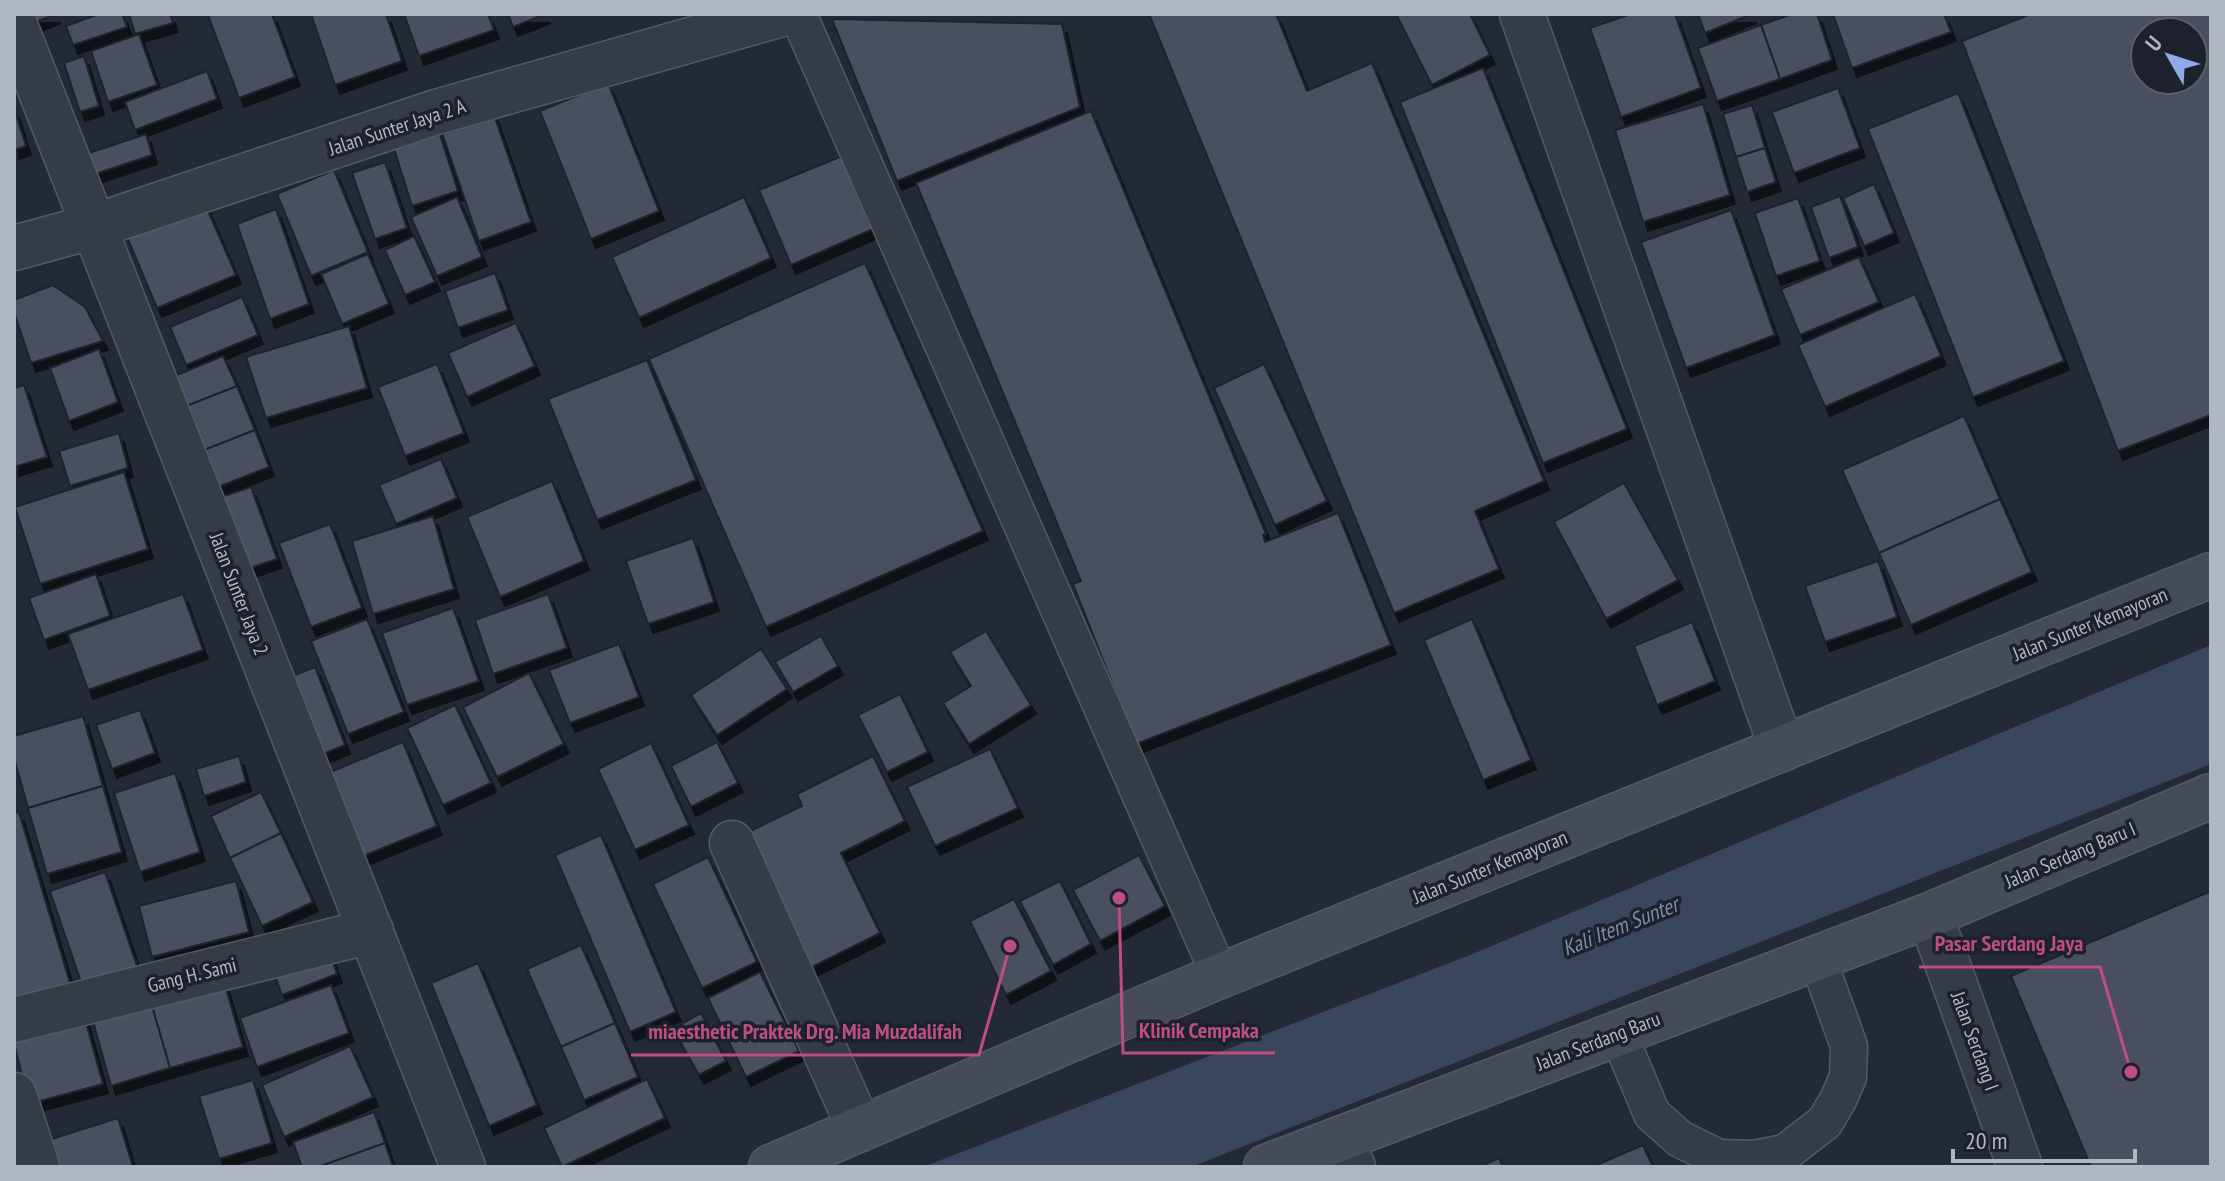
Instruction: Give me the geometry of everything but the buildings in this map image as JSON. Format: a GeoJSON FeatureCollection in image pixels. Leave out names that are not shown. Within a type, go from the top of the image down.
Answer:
{"type":"FeatureCollection","features":[{"type":"Feature","properties":{"kind":"main road","name":"Jalan Sunter Kemayoran"},"geometry":{"type":"LineString","coordinates":[[771,1167],[1220,976],[2211,575]]}},
{"type":"Feature","properties":{"kind":"main road","name":"Jalan Serdang Baru I"},"geometry":{"type":"LineString","coordinates":[[1930,915],[2211,796]]}},
{"type":"Feature","properties":{"kind":"main road","name":"Jalan Serdang Baru"},"geometry":{"type":"LineString","coordinates":[[1266,1167],[1347,1153],[1618,1033],[1930,915]]}},
{"type":"Feature","properties":{"kind":"street","name":"Jalan Sunter Jaya 2 A"},"geometry":{"type":"LineString","coordinates":[[14,248],[95,226],[436,112],[782,14]]}},
{"type":"Feature","properties":{"kind":"street"},"geometry":{"type":"LineString","coordinates":[[1522,14],[1782,749]]}},
{"type":"Feature","properties":{"kind":"street","name":"Jalan Sunter Jaya 2"},"geometry":{"type":"LineString","coordinates":[[14,23],[463,1167]]}},
{"type":"Feature","properties":{"kind":"street"},"geometry":{"type":"LineString","coordinates":[[732,843],[860,1129]]}},
{"type":"Feature","properties":{"kind":"street","name":"Jalan Serdang I"},"geometry":{"type":"LineString","coordinates":[[1930,915],[2020,1167]]}},
{"type":"Feature","properties":{"kind":"street","name":"Gang H. Sami"},"geometry":{"type":"LineString","coordinates":[[14,1020],[371,931]]}},
{"type":"Feature","properties":{"kind":"street"},"geometry":{"type":"LineString","coordinates":[[14,1095],[37,1167]]}},
{"type":"Feature","properties":{"kind":"lane"},"geometry":{"type":"LineString","coordinates":[[798,14],[1220,976]]}},
{"type":"Feature","properties":{"kind":"lane"},"geometry":{"type":"LineString","coordinates":[[1618,1033],[1652,1114],[1680,1139],[1719,1158],[1754,1159],[1785,1153],[1825,1122],[1848,1077],[1849,1046],[1817,957]]}},
{"type":"Feature","properties":{"kind":"water","name":"Kali Item Sunter"},"geometry":{"type":"Polygon","coordinates":[[[2211,645],[2211,764],[1191,1167],[923,1167],[1470,955],[2211,645]]]}},
{"type":"Feature","properties":{"kind":"place","name":"Klinik Cempaka"},"geometry":{"type":"Point","coordinates":[1119,898]}},
{"type":"Feature","properties":{"kind":"place","name":"miaesthetic Praktek Drg. Mia Muzdalifah"},"geometry":{"type":"Point","coordinates":[1010,946]}},
{"type":"Feature","properties":{"kind":"place","name":"Pasar Serdang Jaya"},"geometry":{"type":"Point","coordinates":[2131,1072]}}]}
